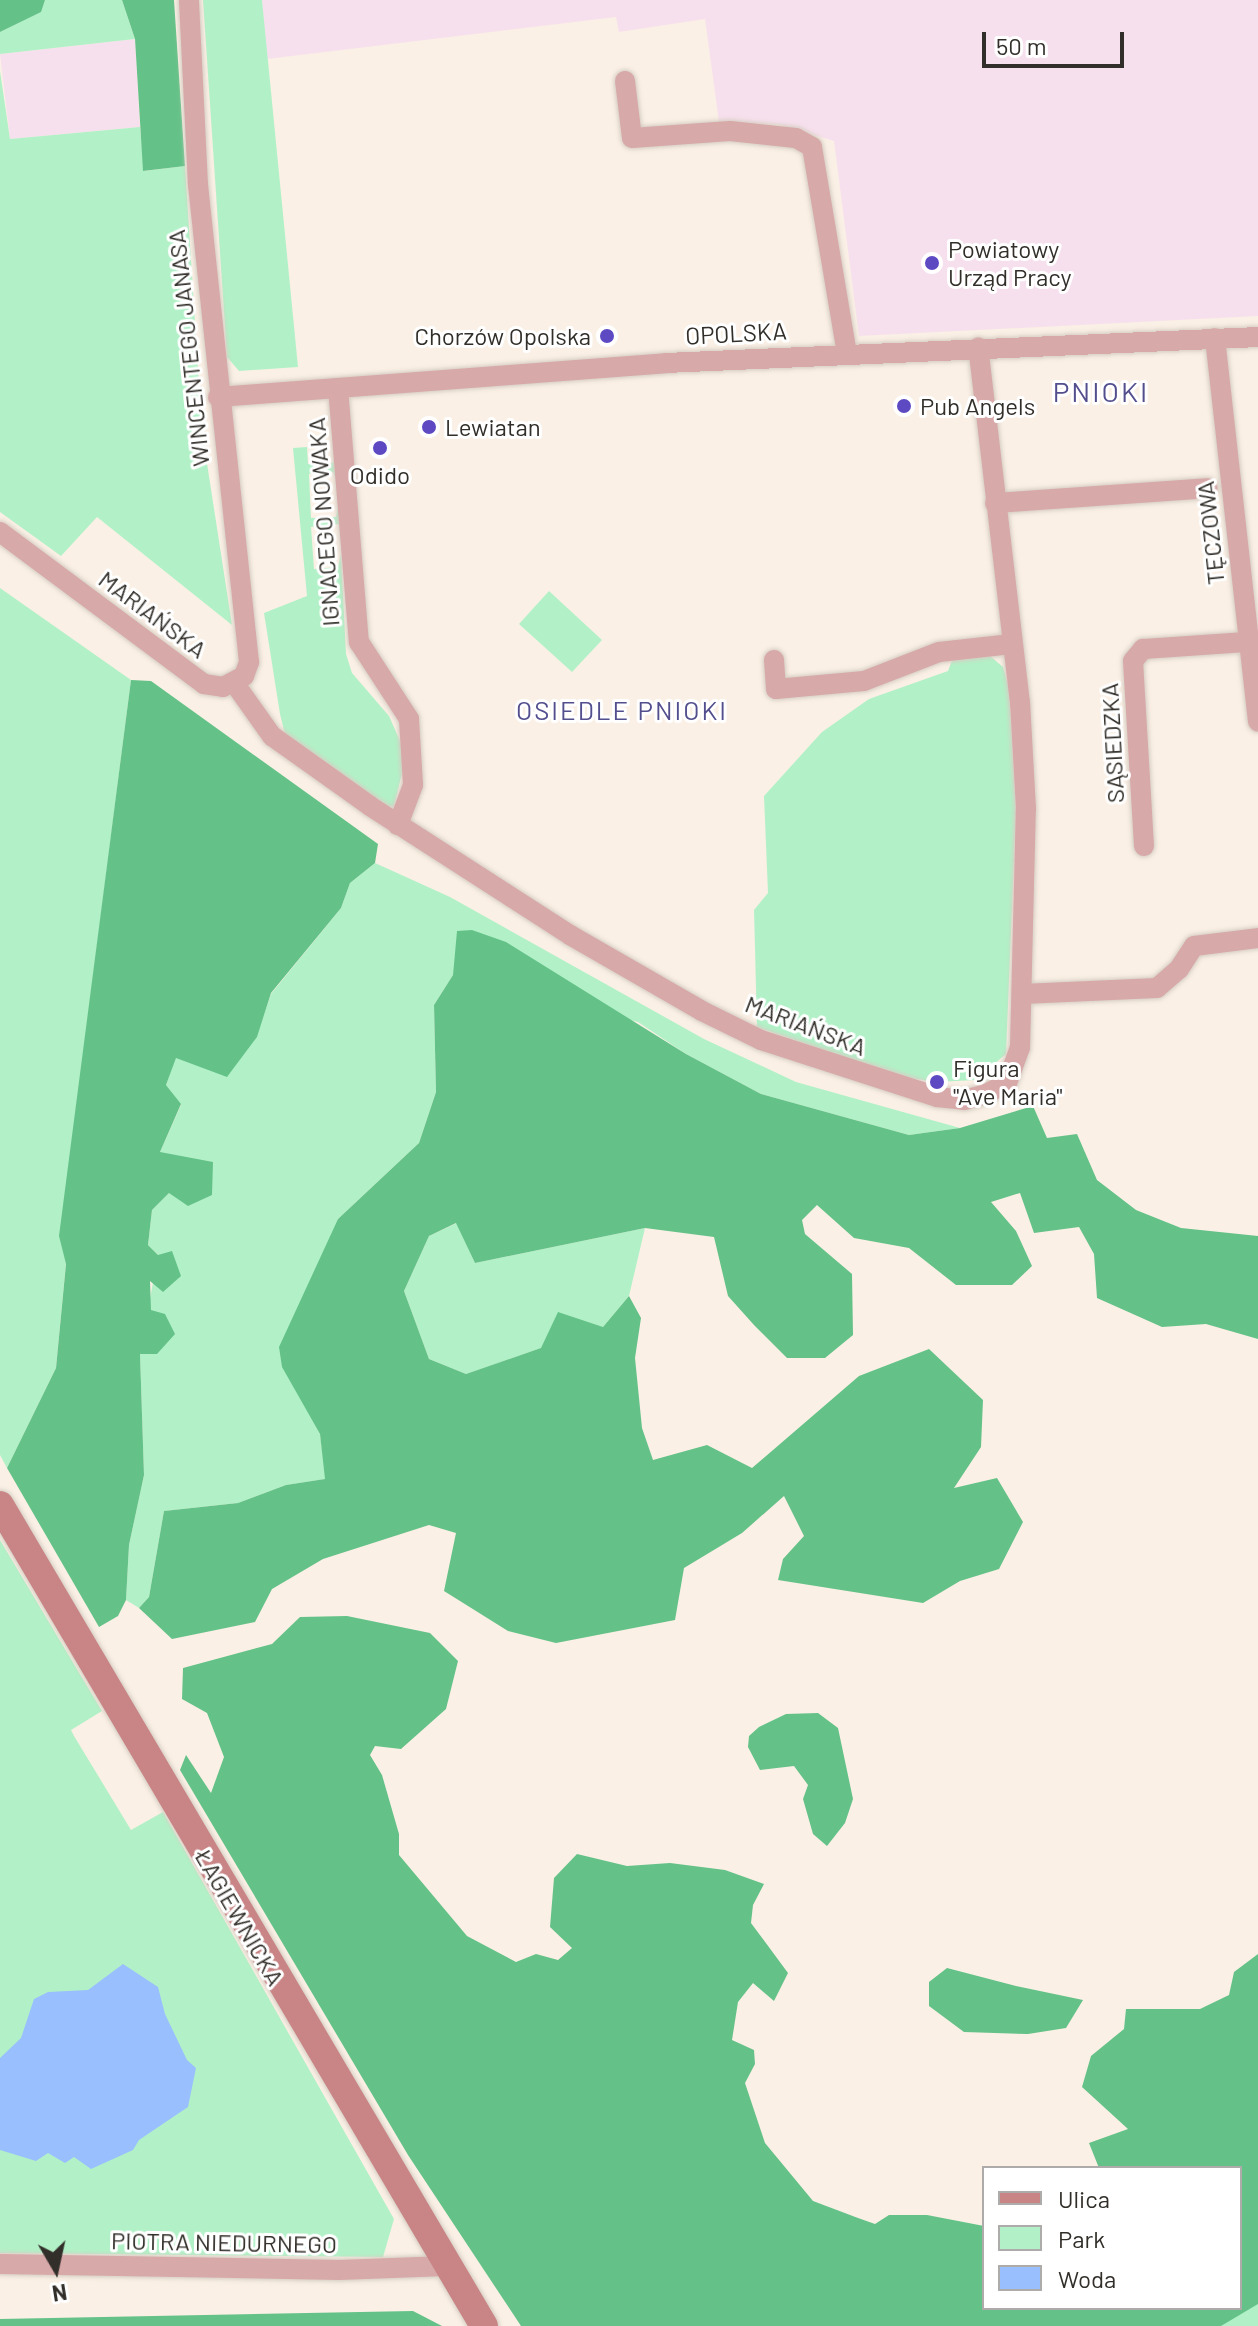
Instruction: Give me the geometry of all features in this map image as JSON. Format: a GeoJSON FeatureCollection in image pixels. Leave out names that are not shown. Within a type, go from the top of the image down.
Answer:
{"type":"FeatureCollection","features":[{"type":"Feature","properties":{"kind":"street","name":"WINCENTEGO JANASA"},"geometry":{"type":"LineString","coordinates":[[189,0],[197,175],[218,397],[249,662],[235,684]]}},
{"type":"Feature","properties":{"kind":"street"},"geometry":{"type":"LineString","coordinates":[[625,81],[632,138],[730,131],[796,138],[812,147],[847,353]]}},
{"type":"Feature","properties":{"kind":"street","name":"OPOLSKA"},"geometry":{"type":"LineString","coordinates":[[218,397],[847,353],[1258,337]]}},
{"type":"Feature","properties":{"kind":"street","name":"TĘCZOWA"},"geometry":{"type":"LineString","coordinates":[[1215,338],[1258,722]]}},
{"type":"Feature","properties":{"kind":"street","name":"MARIAŃSKA"},"geometry":{"type":"LineString","coordinates":[[0,532],[204,684],[235,684],[272,736],[398,825],[702,1011],[761,1040],[937,1097],[964,1100],[1007,1083],[1020,1048],[1022,994],[1025,773],[978,347]]}},
{"type":"Feature","properties":{"kind":"street","name":"IGNACEGO NOWAKA"},"geometry":{"type":"LineString","coordinates":[[338,388],[359,642],[409,719],[413,785],[398,825]]}},
{"type":"Feature","properties":{"kind":"street"},"geometry":{"type":"LineString","coordinates":[[995,503],[1207,488]]}},
{"type":"Feature","properties":{"kind":"street","name":"SĄSIEDZKA"},"geometry":{"type":"LineString","coordinates":[[1144,846],[1133,661],[1143,649],[1247,642]]}},
{"type":"Feature","properties":{"kind":"street"},"geometry":{"type":"LineString","coordinates":[[774,660],[776,689],[864,681],[939,652],[1012,644]]}},
{"type":"Feature","properties":{"kind":"street"},"geometry":{"type":"LineString","coordinates":[[1022,994],[1157,988],[1179,969],[1194,946],[1258,938]]}},
{"type":"Feature","properties":{"kind":"street","name":"ŁAGIEWNICKA"},"geometry":{"type":"LineString","coordinates":[[0,1505],[484,2326]]}},
{"type":"Feature","properties":{"kind":"street","name":"PIOTRA NIEDURNEGO"},"geometry":{"type":"LineString","coordinates":[[0,2264],[339,2270],[446,2266]]}},
{"type":"Feature","properties":{"kind":"shaded area"},"geometry":{"type":"Polygon","coordinates":[[[262,0],[1258,0],[1258,316],[859,336],[834,141],[778,124],[719,122],[705,19],[619,32],[616,17],[267,59],[262,0]]]}},
{"type":"Feature","properties":{"kind":"shaded area"},"geometry":{"type":"Polygon","coordinates":[[[135,39],[140,127],[10,139],[0,54],[135,39]]]}},
{"type":"Feature","properties":{"kind":"green space"},"geometry":{"type":"Polygon","coordinates":[[[0,0],[45,0],[41,12],[0,32],[0,0]]]}},
{"type":"Feature","properties":{"kind":"green space"},"geometry":{"type":"Polygon","coordinates":[[[45,0],[122,0],[135,39],[0,54],[0,32],[40,12],[45,0]]]}},
{"type":"Feature","properties":{"kind":"green space"},"geometry":{"type":"Polygon","coordinates":[[[122,0],[174,0],[185,166],[143,171],[135,39],[122,0]]]}},
{"type":"Feature","properties":{"kind":"green space"},"geometry":{"type":"Polygon","coordinates":[[[203,0],[262,0],[298,367],[239,371],[227,357],[203,0]]]}},
{"type":"Feature","properties":{"kind":"green space"},"geometry":{"type":"Polygon","coordinates":[[[0,71],[10,139],[140,127],[144,171],[185,166],[202,431],[232,625],[97,517],[61,556],[0,512],[0,71]]]}},
{"type":"Feature","properties":{"kind":"green space"},"geometry":{"type":"Polygon","coordinates":[[[307,447],[308,464],[333,463],[336,450],[338,484],[333,472],[309,474],[311,518],[336,517],[339,502],[340,524],[311,527],[314,569],[338,567],[341,554],[346,654],[352,673],[389,716],[400,741],[404,765],[394,806],[385,807],[285,734],[280,714],[264,613],[307,596],[293,448],[307,447]]]}},
{"type":"Feature","properties":{"kind":"green space"},"geometry":{"type":"Polygon","coordinates":[[[0,588],[131,680],[60,1235],[66,1263],[56,1368],[7,1468],[0,1455],[0,588]]]}},
{"type":"Feature","properties":{"kind":"green space"},"geometry":{"type":"Polygon","coordinates":[[[549,591],[602,640],[572,672],[519,624],[549,591]]]}},
{"type":"Feature","properties":{"kind":"green space"},"geometry":{"type":"Polygon","coordinates":[[[990,656],[1003,667],[1009,688],[1016,812],[1006,1054],[975,1080],[937,1082],[902,1077],[757,1027],[754,910],[768,893],[764,796],[822,732],[869,699],[948,671],[953,658],[990,656]]]}},
{"type":"Feature","properties":{"kind":"green space"},"geometry":{"type":"Polygon","coordinates":[[[131,680],[151,681],[378,844],[375,863],[350,883],[341,908],[271,993],[257,1037],[227,1077],[176,1058],[166,1085],[181,1104],[160,1152],[213,1162],[212,1195],[188,1206],[169,1193],[152,1210],[148,1245],[158,1255],[172,1251],[181,1276],[163,1292],[150,1281],[151,1310],[165,1314],[175,1334],[157,1354],[140,1354],[144,1475],[129,1545],[126,1600],[118,1616],[99,1627],[7,1468],[56,1368],[66,1264],[59,1236],[131,680]]]}},
{"type":"Feature","properties":{"kind":"green space"},"geometry":{"type":"Polygon","coordinates":[[[375,863],[450,897],[704,1039],[796,1082],[960,1128],[909,1135],[761,1094],[686,1054],[638,1022],[453,975],[434,1005],[436,1092],[419,1143],[338,1219],[309,1412],[320,1434],[326,1479],[286,1485],[238,1503],[164,1511],[149,1597],[139,1608],[126,1600],[129,1545],[144,1475],[140,1354],[158,1255],[148,1245],[152,1210],[169,1193],[160,1152],[181,1105],[166,1085],[175,1058],[256,1037],[271,994],[341,908],[350,883],[375,863]]]}},
{"type":"Feature","properties":{"kind":"green space"},"geometry":{"type":"Polygon","coordinates":[[[472,930],[506,942],[686,1054],[761,1094],[909,1135],[960,1128],[1033,1106],[1047,1138],[1077,1134],[1097,1180],[1136,1210],[1181,1228],[1258,1236],[1258,1339],[1206,1324],[1162,1327],[1097,1298],[1094,1254],[1079,1227],[1034,1233],[1020,1193],[991,1202],[1016,1231],[1032,1266],[1012,1285],[956,1285],[909,1248],[854,1238],[817,1205],[802,1220],[805,1234],[852,1274],[853,1335],[825,1358],[787,1358],[754,1325],[728,1296],[714,1237],[645,1228],[475,1263],[456,1223],[429,1236],[404,1291],[429,1359],[466,1374],[541,1348],[558,1312],[603,1327],[629,1296],[641,1318],[635,1358],[642,1428],[653,1460],[707,1445],[752,1468],[859,1376],[929,1349],[983,1400],[981,1447],[954,1488],[997,1478],[1023,1522],[999,1569],[960,1581],[923,1603],[778,1580],[783,1559],[804,1536],[784,1496],[742,1533],[684,1568],[675,1620],[556,1643],[508,1631],[444,1591],[456,1533],[429,1525],[323,1559],[272,1589],[255,1622],[172,1639],[139,1608],[149,1597],[164,1511],[238,1503],[286,1485],[325,1479],[320,1434],[282,1367],[279,1347],[338,1219],[419,1143],[436,1092],[434,1005],[453,975],[457,931],[472,930]]]}},
{"type":"Feature","properties":{"kind":"green space"},"geometry":{"type":"Polygon","coordinates":[[[457,1223],[475,1263],[645,1228],[629,1296],[603,1327],[466,1374],[429,1359],[404,1291],[429,1236],[457,1223]]]}},
{"type":"Feature","properties":{"kind":"green space"},"geometry":{"type":"Polygon","coordinates":[[[0,1540],[102,1711],[71,1730],[74,1736],[131,1830],[163,1812],[394,2219],[383,2257],[0,2253],[0,1540]]]}},
{"type":"Feature","properties":{"kind":"green space"},"geometry":{"type":"Polygon","coordinates":[[[347,1616],[430,1633],[458,1661],[446,1709],[401,1749],[375,1746],[370,1755],[382,1775],[399,1834],[399,1855],[467,1936],[516,1962],[536,1954],[558,1960],[572,1948],[550,1927],[554,1878],[577,1854],[627,1866],[670,1863],[725,1870],[764,1884],[753,1905],[751,1923],[788,1973],[774,2001],[753,1983],[738,2002],[732,2040],[754,2050],[755,2064],[745,2083],[765,2143],[813,2201],[875,2224],[889,2215],[927,2215],[982,2226],[982,2310],[1242,2310],[1242,2166],[1098,2166],[1089,2143],[1128,2129],[1082,2087],[1091,2056],[1124,2029],[1126,2009],[1200,2009],[1229,1995],[1234,1972],[1258,1954],[1258,2304],[1221,2326],[521,2326],[408,2155],[180,1770],[186,1755],[211,1793],[224,1757],[207,1713],[182,1699],[183,1668],[272,1644],[300,1617],[347,1616]]]}},
{"type":"Feature","properties":{"kind":"green space"},"geometry":{"type":"Polygon","coordinates":[[[818,1713],[838,1728],[853,1799],[845,1823],[827,1846],[813,1834],[803,1799],[808,1785],[794,1766],[760,1770],[748,1747],[749,1736],[759,1727],[786,1714],[818,1713]]]}},
{"type":"Feature","properties":{"kind":"green space"},"geometry":{"type":"Polygon","coordinates":[[[947,1968],[1083,2000],[1066,2028],[1028,2034],[964,2032],[929,2006],[929,1982],[947,1968]]]}},
{"type":"Feature","properties":{"kind":"green space"},"geometry":{"type":"Polygon","coordinates":[[[1258,2304],[1258,2326],[1221,2326],[1245,2308],[1258,2304]]]}},
{"type":"Feature","properties":{"kind":"green space"},"geometry":{"type":"Polygon","coordinates":[[[413,2311],[442,2326],[0,2326],[0,2319],[413,2311]]]}},
{"type":"Feature","properties":{"kind":"water"},"geometry":{"type":"Polygon","coordinates":[[[123,1964],[158,1987],[165,2014],[187,2060],[196,2068],[188,2107],[139,2140],[133,2150],[91,2169],[74,2157],[65,2163],[48,2153],[36,2161],[0,2150],[0,2058],[21,2038],[34,1999],[48,1992],[88,1990],[123,1964]]]}},
{"type":"Feature","properties":{"kind":"place","name":"Powiatowy Urząd Pracy"},"geometry":{"type":"Point","coordinates":[932,263]}},
{"type":"Feature","properties":{"kind":"place","name":"Chorzów Opolska"},"geometry":{"type":"Point","coordinates":[607,336]}},
{"type":"Feature","properties":{"kind":"place","name":"Pub Angels"},"geometry":{"type":"Point","coordinates":[904,406]}},
{"type":"Feature","properties":{"kind":"place","name":"Lewiatan"},"geometry":{"type":"Point","coordinates":[429,427]}},
{"type":"Feature","properties":{"kind":"place","name":"Odido"},"geometry":{"type":"Point","coordinates":[380,448]}},
{"type":"Feature","properties":{"kind":"place","name":"Figura \"Ave Maria\""},"geometry":{"type":"Point","coordinates":[937,1082]}},
{"type":"Feature","properties":{"kind":"district","name":"PNIOKI"},"geometry":{"type":"Point","coordinates":[1101,391]}},
{"type":"Feature","properties":{"kind":"district","name":"OSIEDLE PNIOKI"},"geometry":{"type":"Point","coordinates":[622,710]}}]}
